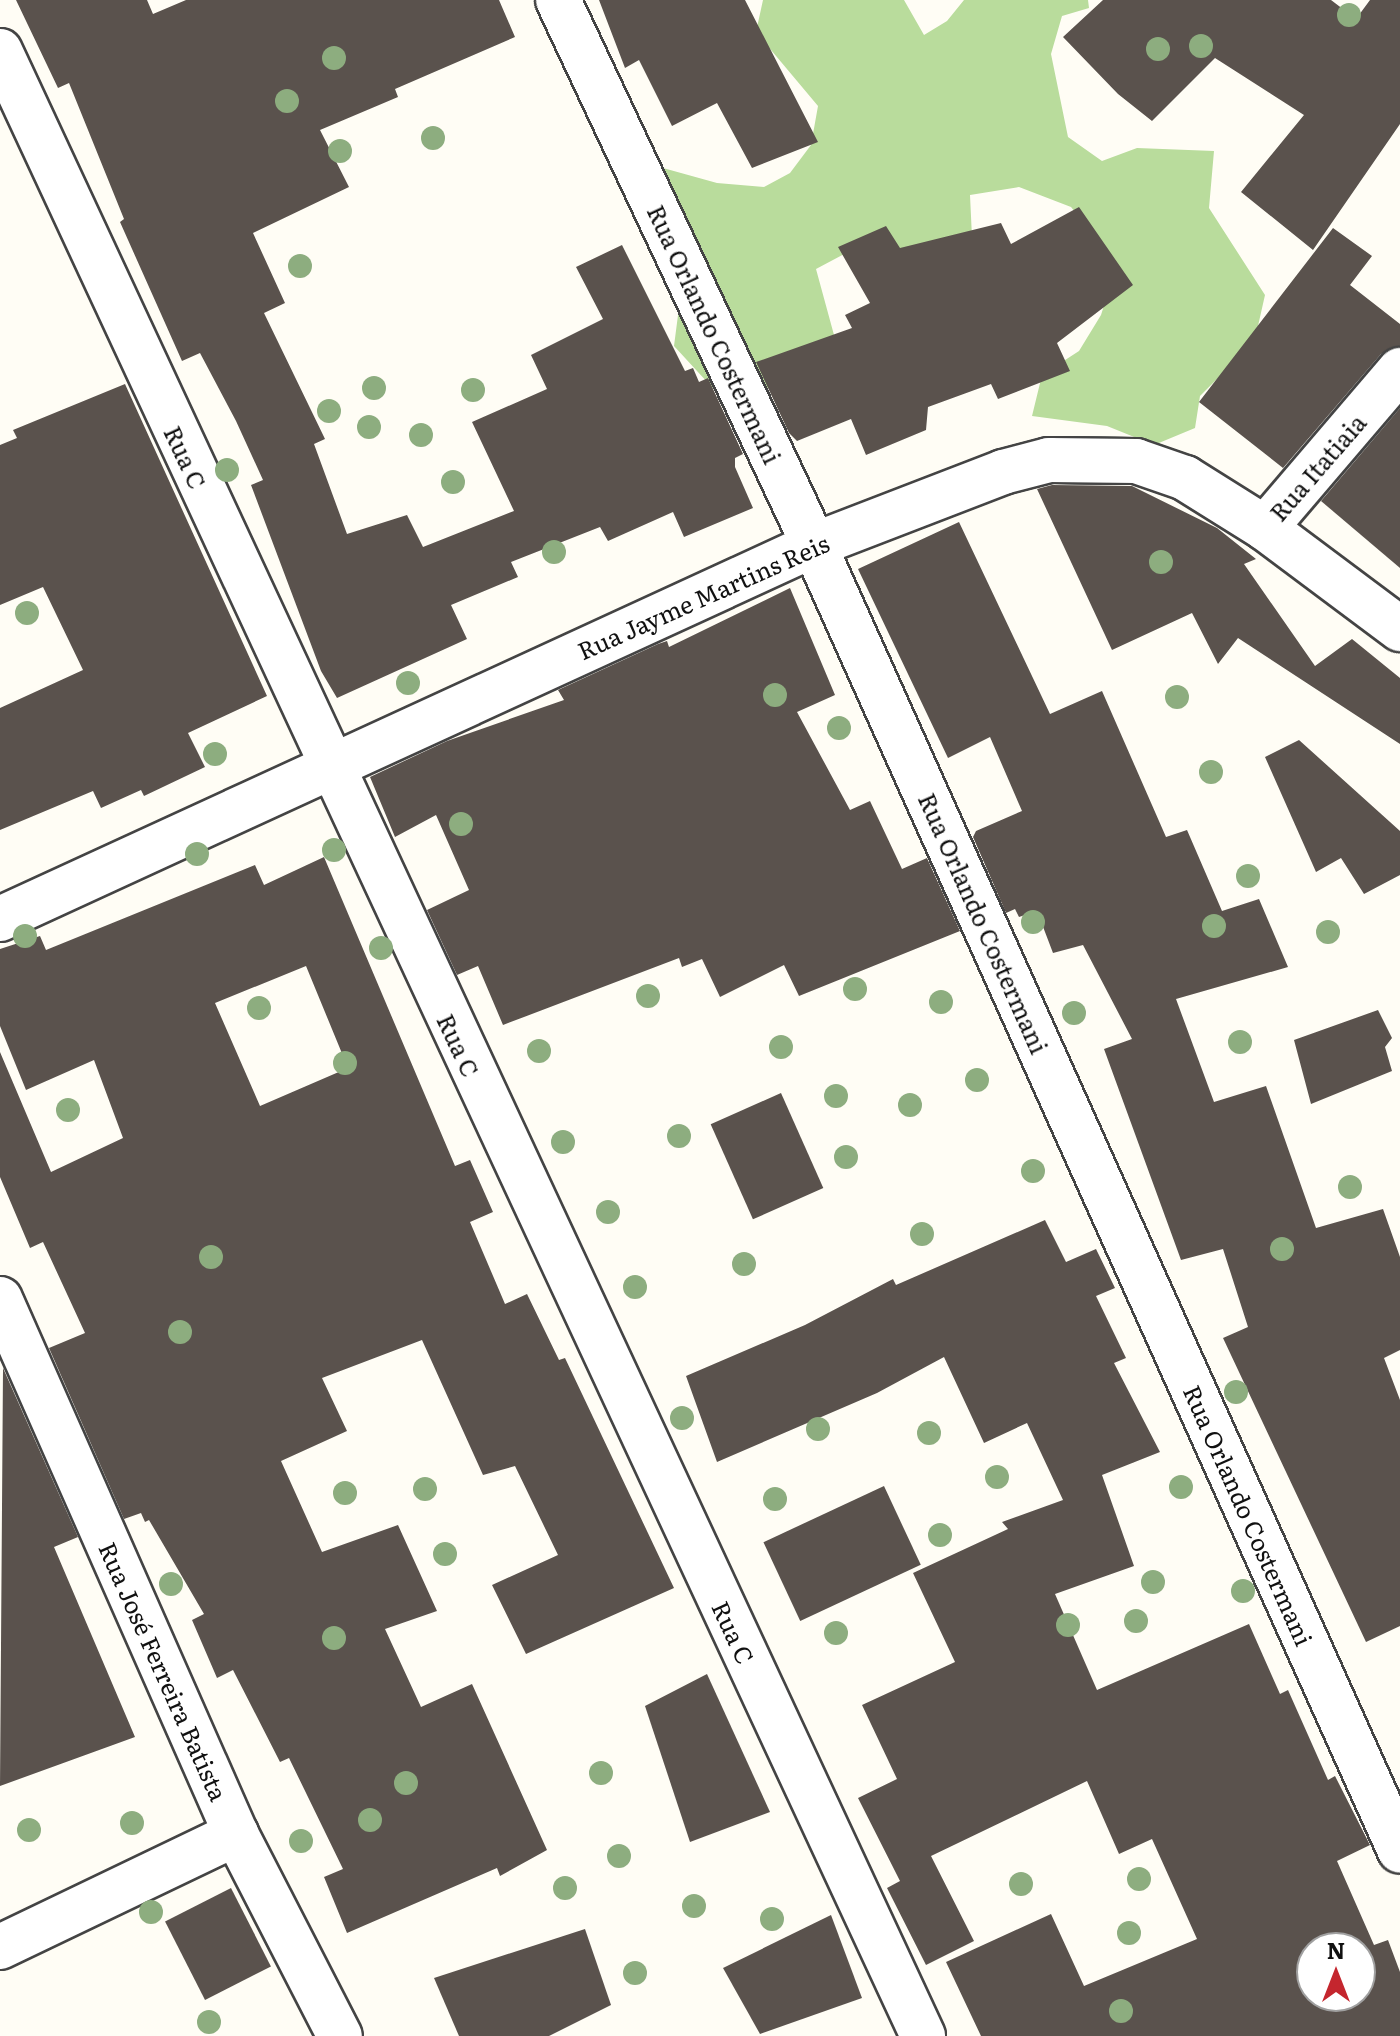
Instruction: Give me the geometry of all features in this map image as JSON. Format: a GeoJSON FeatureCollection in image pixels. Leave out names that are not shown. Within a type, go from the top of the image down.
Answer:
{"type":"FeatureCollection","features":[{"type":"Feature","properties":{"kind":"street","name":"Rua Orlando Costermani"},"geometry":{"type":"LineString","coordinates":[[558,0],[814,545],[1400,1851]]}},
{"type":"Feature","properties":{"kind":"street","name":"Rua C"},"geometry":{"type":"LineString","coordinates":[[0,51],[328,766],[923,2036]]}},
{"type":"Feature","properties":{"kind":"street","name":"Rua Itatiaia"},"geometry":{"type":"LineString","coordinates":[[1265,528],[1400,370]]}},
{"type":"Feature","properties":{"kind":"street","name":"Rua Jayme Martins Reis"},"geometry":{"type":"LineString","coordinates":[[0,919],[814,545],[1003,472],[1049,460],[1094,457],[1136,461],[1185,478],[1265,528],[1400,629]]}},
{"type":"Feature","properties":{"kind":"street","name":"Rua José Ferreira Batista"},"geometry":{"type":"LineString","coordinates":[[0,1299],[236,1834],[340,2036]]}},
{"type":"Feature","properties":{"kind":"street"},"geometry":{"type":"LineString","coordinates":[[0,1947],[236,1834]]}},
{"type":"Feature","properties":{"kind":"green space"},"geometry":{"type":"Polygon","coordinates":[[[763,0],[904,0],[924,35],[947,21],[964,0],[1088,0],[1089,8],[1062,16],[1051,54],[1068,137],[1102,161],[1137,148],[1214,151],[1209,208],[1265,295],[1258,326],[1237,359],[1200,396],[1195,428],[1154,445],[1107,426],[1032,416],[1042,375],[1079,351],[1101,315],[1114,274],[1103,246],[1071,207],[1019,187],[970,195],[975,301],[880,235],[816,269],[837,346],[790,384],[720,396],[674,346],[687,246],[648,218],[663,168],[717,183],[764,187],[790,173],[811,145],[818,106],[756,32],[763,0]]]}},
{"type":"Feature","properties":{"kind":"building"},"geometry":{"type":"Polygon","coordinates":[[[16,0],[147,0],[153,14],[186,0],[499,0],[515,37],[395,89],[398,97],[320,130],[349,187],[253,233],[285,303],[264,313],[325,439],[314,444],[347,534],[407,515],[423,547],[514,511],[472,422],[547,389],[531,355],[603,319],[576,267],[622,245],[685,371],[693,368],[699,382],[708,378],[743,454],[735,458],[735,467],[753,508],[684,537],[673,512],[608,541],[600,527],[511,562],[518,577],[451,605],[467,639],[337,698],[321,671],[251,485],[263,480],[236,421],[200,353],[182,361],[120,222],[124,219],[69,83],[58,88],[16,0]]]}},
{"type":"Feature","properties":{"kind":"building"},"geometry":{"type":"Polygon","coordinates":[[[599,0],[745,0],[818,142],[752,168],[717,103],[672,126],[639,60],[625,68],[599,0]]]}},
{"type":"Feature","properties":{"kind":"building"},"geometry":{"type":"Polygon","coordinates":[[[1103,0],[1331,0],[1356,19],[1370,0],[1400,0],[1400,124],[1313,250],[1241,192],[1304,115],[1215,58],[1152,121],[1118,94],[1063,37],[1103,0]]]}},
{"type":"Feature","properties":{"kind":"building"},"geometry":{"type":"Polygon","coordinates":[[[1079,207],[1133,285],[1057,343],[1070,371],[998,399],[991,384],[928,407],[926,430],[866,455],[851,419],[797,441],[789,433],[756,362],[852,328],[845,315],[870,303],[838,247],[886,226],[900,248],[1001,223],[1011,244],[1079,207]]]}},
{"type":"Feature","properties":{"kind":"building"},"geometry":{"type":"Polygon","coordinates":[[[1333,228],[1372,256],[1350,285],[1400,324],[1400,346],[1381,354],[1283,468],[1199,402],[1333,228]]]}},
{"type":"Feature","properties":{"kind":"building"},"geometry":{"type":"Polygon","coordinates":[[[125,384],[267,696],[188,733],[205,767],[144,796],[141,790],[101,808],[93,791],[0,830],[0,708],[83,670],[43,587],[0,605],[0,445],[17,438],[13,430],[125,384]]]}},
{"type":"Feature","properties":{"kind":"building"},"geometry":{"type":"Polygon","coordinates":[[[1400,408],[1400,568],[1321,501],[1400,408]]]}},
{"type":"Feature","properties":{"kind":"building"},"geometry":{"type":"Polygon","coordinates":[[[1052,485],[1132,486],[1217,528],[1256,559],[1244,564],[1315,666],[1352,639],[1400,678],[1400,744],[1238,638],[1218,664],[1192,613],[1112,650],[1037,489],[1052,485]]]}},
{"type":"Feature","properties":{"kind":"building"},"geometry":{"type":"Polygon","coordinates":[[[959,522],[1050,714],[1102,691],[1166,837],[1187,830],[1222,911],[1259,899],[1288,967],[1176,999],[1214,1102],[1266,1086],[1316,1228],[1383,1209],[1400,1257],[1400,1350],[1384,1358],[1400,1400],[1400,1626],[1366,1642],[1223,1338],[1248,1327],[1223,1249],[1181,1260],[1104,1049],[1132,1039],[1083,945],[1053,953],[1037,911],[1019,917],[1015,909],[1006,913],[973,837],[976,831],[1022,811],[990,737],[948,758],[858,569],[959,522]]]}},
{"type":"Feature","properties":{"kind":"building"},"geometry":{"type":"Polygon","coordinates":[[[790,588],[835,695],[797,712],[850,810],[870,801],[902,869],[927,858],[960,931],[799,996],[784,965],[720,997],[702,959],[682,967],[679,958],[503,1025],[478,966],[457,975],[427,910],[469,890],[436,815],[395,837],[370,777],[447,741],[564,700],[558,690],[658,644],[667,641],[669,647],[790,588]]]}},
{"type":"Feature","properties":{"kind":"building"},"geometry":{"type":"Polygon","coordinates":[[[1299,740],[1400,831],[1400,875],[1364,894],[1341,858],[1316,872],[1265,757],[1299,740]]]}},
{"type":"Feature","properties":{"kind":"building"},"geometry":{"type":"Polygon","coordinates":[[[324,857],[455,1166],[470,1160],[493,1212],[470,1222],[505,1304],[527,1294],[559,1360],[565,1358],[674,1588],[526,1654],[492,1585],[558,1555],[515,1466],[483,1475],[422,1340],[322,1378],[347,1431],[281,1461],[322,1552],[398,1525],[437,1611],[385,1629],[421,1707],[472,1684],[547,1850],[500,1876],[497,1868],[347,1933],[324,1877],[343,1869],[289,1758],[280,1762],[233,1670],[217,1678],[192,1620],[204,1614],[149,1520],[145,1522],[141,1513],[124,1519],[49,1348],[85,1333],[43,1242],[30,1248],[0,1177],[0,1052],[51,1172],[123,1138],[94,1060],[26,1090],[0,1026],[0,949],[40,936],[46,950],[255,865],[264,885],[324,857]],[[306,966],[215,1003],[260,1106],[348,1068],[306,966]]]}},
{"type":"Feature","properties":{"kind":"building"},"geometry":{"type":"Polygon","coordinates":[[[1378,1010],[1392,1038],[1385,1047],[1392,1071],[1311,1104],[1294,1040],[1378,1010]]]}},
{"type":"Feature","properties":{"kind":"building"},"geometry":{"type":"Polygon","coordinates":[[[781,1093],[823,1188],[753,1219],[711,1124],[781,1093]]]}},
{"type":"Feature","properties":{"kind":"building"},"geometry":{"type":"Polygon","coordinates":[[[1045,1220],[1066,1262],[1096,1249],[1115,1288],[1096,1296],[1126,1358],[1114,1363],[1160,1452],[1102,1475],[1134,1566],[1055,1594],[1097,1690],[1249,1624],[1280,1694],[1288,1690],[1328,1780],[1335,1776],[1370,1845],[1337,1861],[1368,1932],[1296,1932],[1296,2012],[1376,2012],[1376,1944],[1388,1940],[1400,1972],[1400,2036],[981,2036],[946,1962],[1051,1914],[1084,1986],[1197,1939],[1152,1839],[1119,1854],[1087,1781],[931,1856],[974,1941],[926,1965],[887,1888],[900,1881],[858,1798],[897,1779],[862,1705],[955,1662],[913,1573],[1008,1529],[1002,1522],[1063,1500],[1027,1423],[984,1443],[944,1357],[877,1393],[717,1462],[686,1376],[805,1325],[893,1279],[896,1285],[1045,1220]]]}},
{"type":"Feature","properties":{"kind":"building"},"geometry":{"type":"Polygon","coordinates":[[[3,1368],[78,1537],[54,1547],[135,1737],[0,1786],[3,1368]]]}},
{"type":"Feature","properties":{"kind":"building"},"geometry":{"type":"Polygon","coordinates":[[[884,1486],[921,1565],[800,1621],[763,1542],[884,1486]]]}},
{"type":"Feature","properties":{"kind":"building"},"geometry":{"type":"Polygon","coordinates":[[[707,1674],[770,1812],[690,1842],[645,1706],[707,1674]]]}},
{"type":"Feature","properties":{"kind":"building"},"geometry":{"type":"Polygon","coordinates":[[[231,1888],[271,1966],[205,2000],[165,1922],[231,1888]]]}},
{"type":"Feature","properties":{"kind":"building"},"geometry":{"type":"Polygon","coordinates":[[[831,1915],[862,1998],[760,2034],[723,1968],[831,1915]]]}},
{"type":"Feature","properties":{"kind":"building"},"geometry":{"type":"Polygon","coordinates":[[[585,1929],[611,2005],[549,2036],[459,2036],[434,1978],[585,1929]]]}}]}
